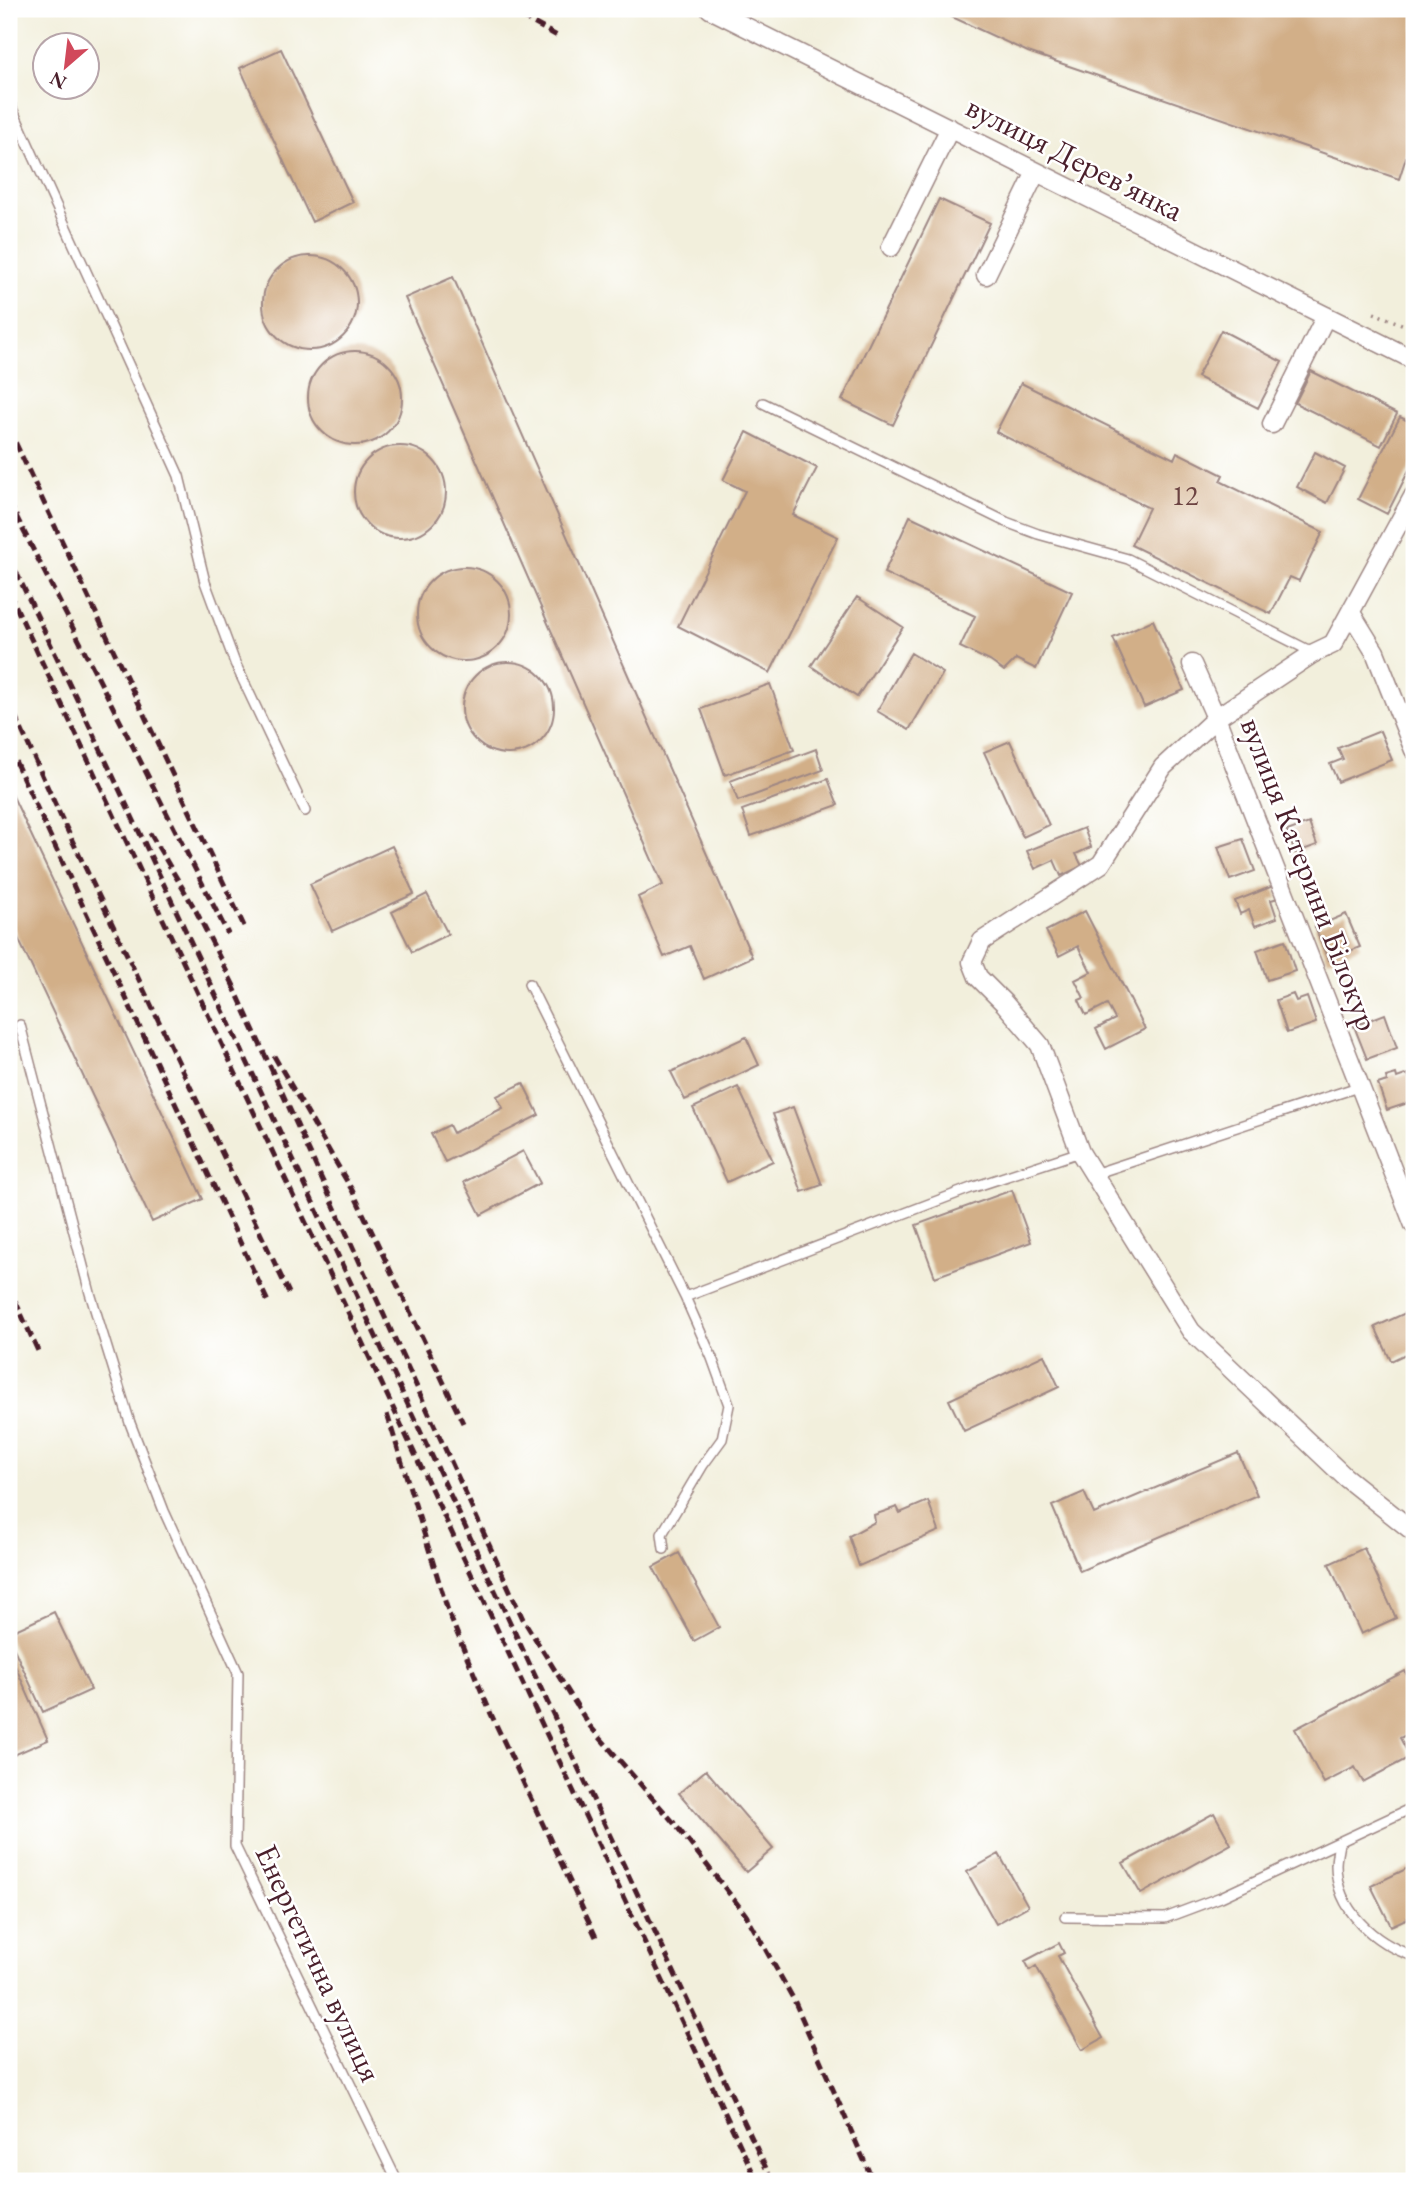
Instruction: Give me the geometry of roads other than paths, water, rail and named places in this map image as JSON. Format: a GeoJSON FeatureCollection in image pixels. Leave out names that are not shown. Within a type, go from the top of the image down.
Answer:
{"type":"FeatureCollection","features":[{"type":"Feature","properties":{"kind":"street","name":"вулиця Деревʼянка"},"geometry":{"type":"LineString","coordinates":[[710,9],[1414,360]]}},
{"type":"Feature","properties":{"kind":"street"},"geometry":{"type":"LineString","coordinates":[[891,247],[950,128]]}},
{"type":"Feature","properties":{"kind":"street"},"geometry":{"type":"LineString","coordinates":[[986,275],[1036,172]]}},
{"type":"Feature","properties":{"kind":"street"},"geometry":{"type":"LineString","coordinates":[[1272,424],[1326,316]]}},
{"type":"Feature","properties":{"kind":"street"},"geometry":{"type":"LineString","coordinates":[[1414,495],[1334,644],[1320,650],[1216,718],[1163,767],[1101,864],[982,942],[972,962],[978,977],[1040,1045],[1080,1152],[1191,1331],[1345,1478],[1414,1532]]}},
{"type":"Feature","properties":{"kind":"street"},"geometry":{"type":"LineString","coordinates":[[1351,612],[1376,652],[1414,750]]}},
{"type":"Feature","properties":{"kind":"street","name":"вулиця Катерини Білокур"},"geometry":{"type":"LineString","coordinates":[[1192,664],[1216,718],[1414,1226]]}},
{"type":"Feature","properties":{"kind":"lane"},"geometry":{"type":"LineString","coordinates":[[9,102],[179,476],[205,582],[234,663],[305,811]]}},
{"type":"Feature","properties":{"kind":"lane"},"geometry":{"type":"LineString","coordinates":[[763,403],[1006,522],[1038,534],[1128,559],[1306,649],[1320,650]]}},
{"type":"Feature","properties":{"kind":"lane"},"geometry":{"type":"LineString","coordinates":[[528,984],[685,1297],[729,1405],[722,1439],[696,1475],[662,1534],[664,1549]]}},
{"type":"Feature","properties":{"kind":"lane","name":"Енергетична вулиця"},"geometry":{"type":"LineString","coordinates":[[20,1025],[90,1293],[130,1423],[164,1511],[238,1673],[235,1846],[397,2181]]}},
{"type":"Feature","properties":{"kind":"lane"},"geometry":{"type":"LineString","coordinates":[[1094,1174],[1361,1086]]}},
{"type":"Feature","properties":{"kind":"lane"},"geometry":{"type":"LineString","coordinates":[[685,1297],[971,1188],[1080,1152]]}},
{"type":"Feature","properties":{"kind":"lane"},"geometry":{"type":"LineString","coordinates":[[1065,1917],[1165,1918],[1221,1898],[1414,1807]]}},
{"type":"Feature","properties":{"kind":"lane"},"geometry":{"type":"LineString","coordinates":[[1339,1843],[1336,1865],[1338,1882],[1345,1900],[1372,1936],[1395,1950],[1414,1956]]}},
{"type":"Feature","properties":{"kind":"railway"},"geometry":{"type":"LineString","coordinates":[[508,9],[559,37]]}},
{"type":"Feature","properties":{"kind":"railway"},"geometry":{"type":"LineString","coordinates":[[9,429],[244,926]]}},
{"type":"Feature","properties":{"kind":"railway"},"geometry":{"type":"LineString","coordinates":[[9,502],[228,934]]}},
{"type":"Feature","properties":{"kind":"railway"},"geometry":{"type":"LineString","coordinates":[[9,557],[772,2181]]}},
{"type":"Feature","properties":{"kind":"railway"},"geometry":{"type":"LineString","coordinates":[[9,592],[757,2181]]}},
{"type":"Feature","properties":{"kind":"railway"},"geometry":{"type":"LineString","coordinates":[[9,702],[61,817],[289,1293]]}},
{"type":"Feature","properties":{"kind":"railway"},"geometry":{"type":"LineString","coordinates":[[9,748],[269,1304]]}},
{"type":"Feature","properties":{"kind":"railway"},"geometry":{"type":"LineString","coordinates":[[150,833],[195,909],[236,990]]}},
{"type":"Feature","properties":{"kind":"railway"},"geometry":{"type":"LineString","coordinates":[[232,983],[523,1619],[589,1725],[674,1823],[746,1915],[794,2000],[873,2181]]}},
{"type":"Feature","properties":{"kind":"railway"},"geometry":{"type":"LineString","coordinates":[[274,1056],[352,1190],[463,1423]]}},
{"type":"Feature","properties":{"kind":"railway"},"geometry":{"type":"LineString","coordinates":[[9,1287],[38,1351]]}},
{"type":"Feature","properties":{"kind":"railway"},"geometry":{"type":"LineString","coordinates":[[387,1414],[449,1614],[491,1714],[596,1937]]}}]}
